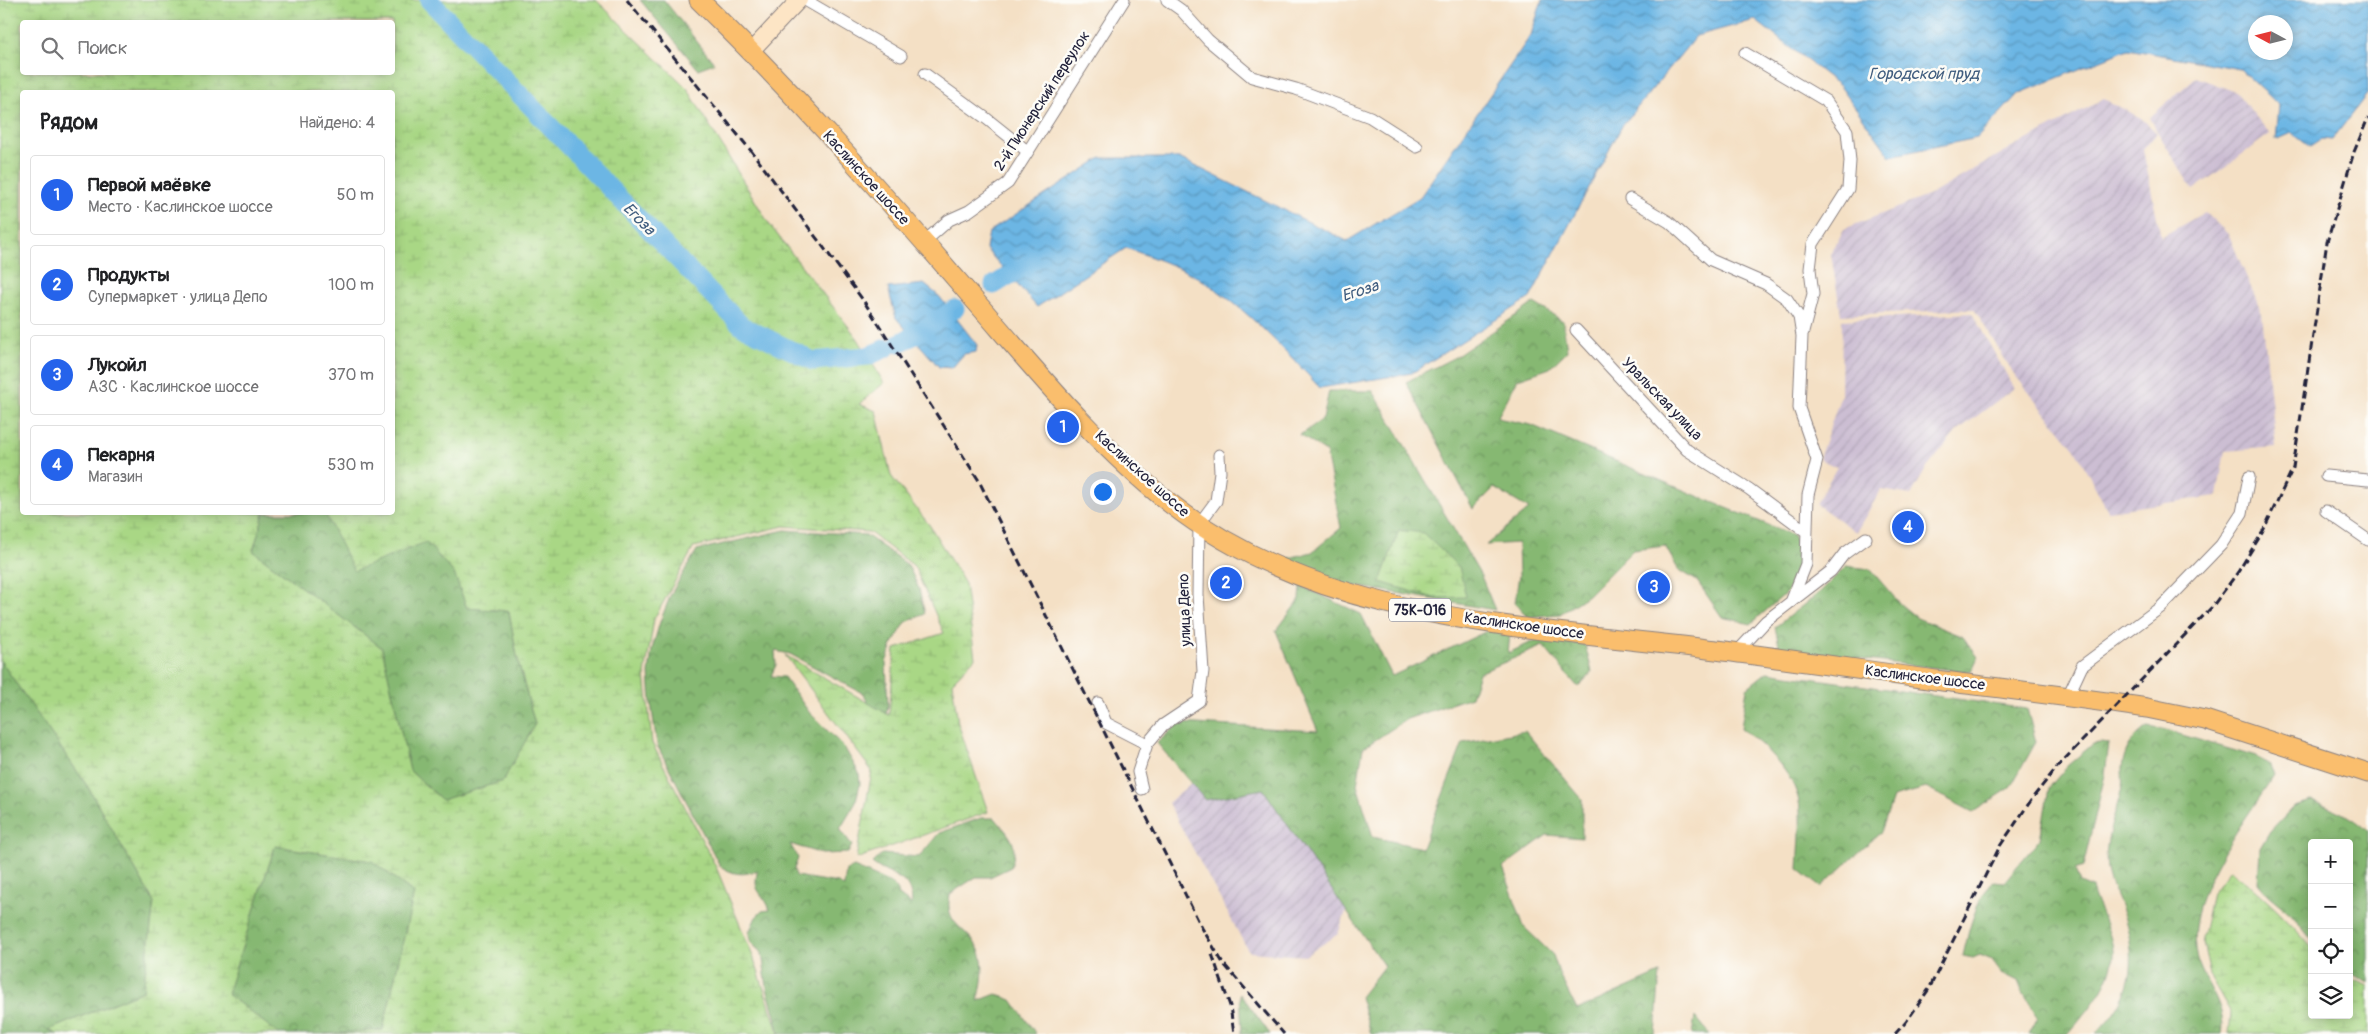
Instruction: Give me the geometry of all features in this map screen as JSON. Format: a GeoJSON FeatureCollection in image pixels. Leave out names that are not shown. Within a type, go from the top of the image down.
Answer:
{"type":"FeatureCollection","features":[{"type":"Feature","properties":{"kind":"main road","name":"Каслинское шоссе"},"geometry":{"type":"LineString","coordinates":[[699,0],[751,51],[1082,420],[1160,495],[1199,524],[1268,562],[1328,587],[1388,604],[1518,626],[1736,652],[2147,708],[2205,720],[2368,773]]}},
{"type":"Feature","properties":{"kind":"street"},"geometry":{"type":"LineString","coordinates":[[751,51],[799,0]]}},
{"type":"Feature","properties":{"kind":"street"},"geometry":{"type":"LineString","coordinates":[[805,0],[901,56]]}},
{"type":"Feature","properties":{"kind":"street","name":"2-й Пионерский переулок"},"geometry":{"type":"LineString","coordinates":[[924,242],[948,220],[969,212],[1008,183],[1124,0]]}},
{"type":"Feature","properties":{"kind":"street"},"geometry":{"type":"LineString","coordinates":[[1167,0],[1181,10],[1208,40],[1252,77],[1296,89],[1370,117],[1417,148]]}},
{"type":"Feature","properties":{"kind":"street"},"geometry":{"type":"LineString","coordinates":[[1745,54],[1826,101],[1847,131],[1850,161],[1848,189],[1813,244],[1810,269],[1813,294],[1802,336]]}},
{"type":"Feature","properties":{"kind":"street"},"geometry":{"type":"LineString","coordinates":[[925,74],[987,118],[1027,151]]}},
{"type":"Feature","properties":{"kind":"street"},"geometry":{"type":"LineString","coordinates":[[1630,199],[1669,222],[1711,260],[1766,284],[1787,299],[1799,317],[1802,336],[1799,408],[1817,460],[1808,495],[1806,564],[1791,602]]}},
{"type":"Feature","properties":{"kind":"street","name":"Уральская улица"},"geometry":{"type":"LineString","coordinates":[[1576,330],[1687,450],[1749,489],[1807,532]]}},
{"type":"Feature","properties":{"kind":"street"},"geometry":{"type":"LineString","coordinates":[[1199,524],[1216,501],[1220,472],[1219,456]]}},
{"type":"Feature","properties":{"kind":"street"},"geometry":{"type":"LineString","coordinates":[[2326,476],[2368,480]]}},
{"type":"Feature","properties":{"kind":"street"},"geometry":{"type":"LineString","coordinates":[[2068,696],[2082,666],[2161,607],[2220,545],[2242,513],[2249,477]]}},
{"type":"Feature","properties":{"kind":"street"},"geometry":{"type":"LineString","coordinates":[[2326,511],[2368,540]]}},
{"type":"Feature","properties":{"kind":"street","name":"улица Депо"},"geometry":{"type":"LineString","coordinates":[[1142,789],[1138,772],[1147,744],[1163,726],[1200,701],[1203,671],[1198,595],[1199,524]]}},
{"type":"Feature","properties":{"kind":"street"},"geometry":{"type":"LineString","coordinates":[[1736,652],[1766,621],[1831,571],[1844,554],[1866,538]]}},
{"type":"Feature","properties":{"kind":"street"},"geometry":{"type":"LineString","coordinates":[[1098,703],[1106,723],[1147,744]]}},
{"type":"Feature","properties":{"kind":"shaded area"},"geometry":{"type":"Polygon","coordinates":[[[2196,77],[2236,92],[2270,134],[2193,190],[2149,118],[2196,77]]]}},
{"type":"Feature","properties":{"kind":"shaded area"},"geometry":{"type":"Polygon","coordinates":[[[2104,99],[2141,118],[2157,133],[2143,150],[2161,237],[2205,212],[2229,235],[2262,314],[2276,447],[2225,451],[2217,496],[2108,511],[2075,449],[2014,374],[1974,309],[1841,315],[1831,254],[1844,229],[1932,194],[2004,152],[2104,99]]]}},
{"type":"Feature","properties":{"kind":"shaded area"},"geometry":{"type":"Polygon","coordinates":[[[1972,313],[2014,388],[1957,431],[1926,469],[1911,495],[1881,490],[1856,532],[1816,504],[1837,467],[1819,459],[1841,395],[1842,320],[1972,313]]]}},
{"type":"Feature","properties":{"kind":"shaded area"},"geometry":{"type":"Polygon","coordinates":[[[1199,776],[1271,779],[1353,892],[1338,934],[1305,956],[1249,952],[1168,803],[1199,776]]]}},
{"type":"Feature","properties":{"kind":"green space"},"geometry":{"type":"Polygon","coordinates":[[[0,0],[596,0],[687,88],[769,224],[858,339],[884,383],[859,404],[876,411],[891,476],[930,526],[965,584],[975,658],[952,682],[958,723],[988,812],[856,859],[872,771],[785,655],[889,715],[895,649],[944,633],[914,566],[869,532],[784,526],[694,547],[654,619],[645,674],[652,743],[716,867],[754,959],[779,1034],[324,1034],[383,1030],[414,893],[372,861],[275,846],[227,994],[279,1034],[57,1034],[49,1030],[143,991],[154,902],[88,787],[0,660],[0,0]]]}},
{"type":"Feature","properties":{"kind":"green space"},"geometry":{"type":"Polygon","coordinates":[[[640,0],[664,0],[714,63],[698,69],[640,0]]]}},
{"type":"Feature","properties":{"kind":"green space"},"geometry":{"type":"Polygon","coordinates":[[[1534,303],[1563,321],[1567,351],[1550,368],[1518,379],[1497,418],[1531,425],[1793,535],[1804,559],[1787,592],[1751,624],[1722,617],[1697,581],[1678,569],[1665,546],[1633,550],[1588,595],[1560,614],[1528,617],[1515,603],[1519,575],[1518,543],[1486,545],[1529,509],[1494,488],[1473,509],[1406,382],[1457,356],[1534,303]]]}},
{"type":"Feature","properties":{"kind":"green space"},"geometry":{"type":"Polygon","coordinates":[[[1329,391],[1373,391],[1481,576],[1495,610],[1332,582],[1285,559],[1312,552],[1341,528],[1326,452],[1300,435],[1323,419],[1329,391]]]}},
{"type":"Feature","properties":{"kind":"green space"},"geometry":{"type":"Polygon","coordinates":[[[263,515],[326,515],[333,527],[426,542],[454,573],[467,608],[509,611],[518,661],[535,724],[504,781],[442,800],[410,771],[382,648],[253,551],[263,515]]]}},
{"type":"Feature","properties":{"kind":"green space"},"geometry":{"type":"Polygon","coordinates":[[[785,530],[866,535],[908,565],[919,589],[925,614],[906,622],[892,645],[886,663],[888,706],[884,720],[870,708],[864,694],[790,654],[775,651],[776,665],[771,676],[784,677],[809,712],[844,747],[859,773],[860,784],[855,804],[840,829],[852,845],[848,853],[822,854],[790,844],[798,858],[794,869],[796,876],[838,883],[844,887],[846,870],[854,867],[893,884],[899,895],[912,905],[911,895],[904,882],[872,863],[882,854],[919,857],[939,833],[981,818],[995,818],[1012,840],[1014,851],[1011,867],[990,877],[976,877],[950,894],[950,913],[953,920],[974,942],[981,955],[983,975],[978,1001],[996,994],[1012,1000],[1036,1034],[780,1034],[767,988],[762,953],[751,943],[749,932],[756,917],[762,911],[770,910],[757,888],[756,878],[758,870],[739,874],[720,866],[657,745],[649,673],[652,649],[660,622],[671,594],[697,550],[785,530]]]}},
{"type":"Feature","properties":{"kind":"green space"},"geometry":{"type":"Polygon","coordinates":[[[1399,530],[1423,533],[1459,567],[1466,597],[1434,598],[1380,582],[1399,530]]]}},
{"type":"Feature","properties":{"kind":"green space"},"geometry":{"type":"Polygon","coordinates":[[[1846,566],[1870,569],[1900,604],[1917,618],[1963,637],[1978,657],[1971,672],[1780,650],[1775,627],[1820,592],[1846,566]]]}},
{"type":"Feature","properties":{"kind":"green space"},"geometry":{"type":"Polygon","coordinates":[[[1301,586],[1361,614],[1392,676],[1489,630],[1510,634],[1508,653],[1541,638],[1585,645],[1592,672],[1578,687],[1543,646],[1479,673],[1471,697],[1407,719],[1363,748],[1357,785],[1373,837],[1422,848],[1463,743],[1525,731],[1582,799],[1582,838],[1547,835],[1503,867],[1524,927],[1553,955],[1560,976],[1577,1010],[1660,973],[1655,1034],[1371,1034],[1360,997],[1384,966],[1263,789],[1205,800],[1157,743],[1179,723],[1318,731],[1276,631],[1300,599],[1301,586]]]}},
{"type":"Feature","properties":{"kind":"green space"},"geometry":{"type":"Polygon","coordinates":[[[0,660],[88,787],[154,902],[143,991],[49,1030],[57,1034],[0,1034],[0,660]]]}},
{"type":"Feature","properties":{"kind":"green space"},"geometry":{"type":"Polygon","coordinates":[[[1767,672],[2027,709],[2036,742],[2010,788],[1973,812],[1926,788],[1893,797],[1881,832],[1821,887],[1798,869],[1800,811],[1794,786],[1780,764],[1761,744],[1741,728],[1747,688],[1767,672]]]}},
{"type":"Feature","properties":{"kind":"green space"},"geometry":{"type":"Polygon","coordinates":[[[2147,727],[2162,729],[2256,757],[2270,765],[2274,776],[2219,861],[2207,885],[2199,908],[2195,932],[2196,955],[2218,1004],[2223,1024],[2222,1034],[2096,1034],[2118,1008],[2129,980],[2131,950],[2129,933],[2108,875],[2106,859],[2111,828],[2122,787],[2122,768],[2125,756],[2133,740],[2147,727]]]}},
{"type":"Feature","properties":{"kind":"green space"},"geometry":{"type":"Polygon","coordinates":[[[2093,744],[2109,744],[2105,775],[2083,867],[2075,870],[2080,883],[2092,888],[2112,943],[2112,962],[2105,984],[2068,1034],[2029,1034],[2038,1017],[2018,981],[2002,973],[1992,960],[1980,955],[1973,958],[1963,956],[1977,907],[1987,889],[1993,881],[2004,882],[2040,839],[2049,788],[2067,766],[2093,744]]]}},
{"type":"Feature","properties":{"kind":"green space"},"geometry":{"type":"Polygon","coordinates":[[[2312,801],[2327,806],[2356,821],[2368,831],[2368,983],[2353,974],[2353,839],[2308,839],[2308,935],[2291,914],[2268,895],[2258,883],[2260,848],[2270,831],[2294,806],[2312,801]]]}},
{"type":"Feature","properties":{"kind":"green space"},"geometry":{"type":"Polygon","coordinates":[[[275,846],[372,861],[414,893],[383,1030],[324,1034],[279,1034],[227,994],[275,846]]]}},
{"type":"Feature","properties":{"kind":"green space"},"geometry":{"type":"Polygon","coordinates":[[[2230,870],[2273,907],[2308,944],[2308,1019],[2353,1019],[2353,980],[2368,986],[2368,1034],[2229,1034],[2231,1013],[2211,978],[2202,939],[2212,893],[2230,870]]]}},
{"type":"Feature","properties":{"kind":"green space"},"geometry":{"type":"Polygon","coordinates":[[[1240,993],[1270,1034],[1242,1034],[1240,993]]]}},
{"type":"Feature","properties":{"kind":"green space"},"geometry":{"type":"Polygon","coordinates":[[[1695,1017],[1709,1034],[1692,1034],[1695,1017]]]}},
{"type":"Feature","properties":{"kind":"water","name":"Городской пруд"},"geometry":{"type":"Polygon","coordinates":[[[1542,0],[2368,0],[2368,93],[2332,140],[2322,139],[2310,147],[2292,133],[2276,140],[2279,105],[2240,69],[2128,49],[2018,94],[1977,138],[1890,156],[1840,86],[1755,20],[1696,36],[1622,126],[1530,298],[1412,373],[1320,388],[1271,336],[1245,312],[1207,283],[1150,256],[1126,248],[1037,307],[986,249],[989,232],[1101,158],[1179,158],[1347,241],[1420,197],[1531,35],[1542,0]]]}},
{"type":"Feature","properties":{"kind":"water"},"geometry":{"type":"Polygon","coordinates":[[[924,284],[939,296],[977,345],[976,352],[964,354],[952,368],[939,367],[896,318],[888,288],[924,284]]]}},
{"type":"Feature","properties":{"kind":"waterway","name":"Егоза"},"geometry":{"type":"LineString","coordinates":[[429,0],[742,326],[813,361],[868,356],[886,348]]}},
{"type":"Feature","properties":{"kind":"waterway","name":"Егоза"},"geometry":{"type":"LineString","coordinates":[[994,285],[1031,262]]}},
{"type":"Feature","properties":{"kind":"waterway","name":"Егоза"},"geometry":{"type":"LineString","coordinates":[[899,343],[955,309]]}},
{"type":"Feature","properties":{"kind":"railway"},"geometry":{"type":"LineString","coordinates":[[627,0],[752,152],[863,300],[978,479],[1202,928],[1223,963],[1284,1034]]}},
{"type":"Feature","properties":{"kind":"railway"},"geometry":{"type":"LineString","coordinates":[[1895,1034],[1906,1022],[1929,989],[2000,846],[2034,796],[2058,766],[2212,607],[2238,572],[2262,533],[2293,468],[2327,242],[2354,152],[2368,118]]}},
{"type":"Feature","properties":{"kind":"railway"},"geometry":{"type":"LineString","coordinates":[[1212,954],[1230,1006],[1234,1034]]}},
{"type":"Feature","properties":{"kind":"place","name":"Первой маёвке"},"geometry":{"type":"Point","coordinates":[1063,427]}},
{"type":"Feature","properties":{"kind":"place","name":"Пекарня"},"geometry":{"type":"Point","coordinates":[1908,527]}},
{"type":"Feature","properties":{"kind":"place","name":"Продукты"},"geometry":{"type":"Point","coordinates":[1226,583]}},
{"type":"Feature","properties":{"kind":"place","name":"Лукойл"},"geometry":{"type":"Point","coordinates":[1654,587]}}]}
